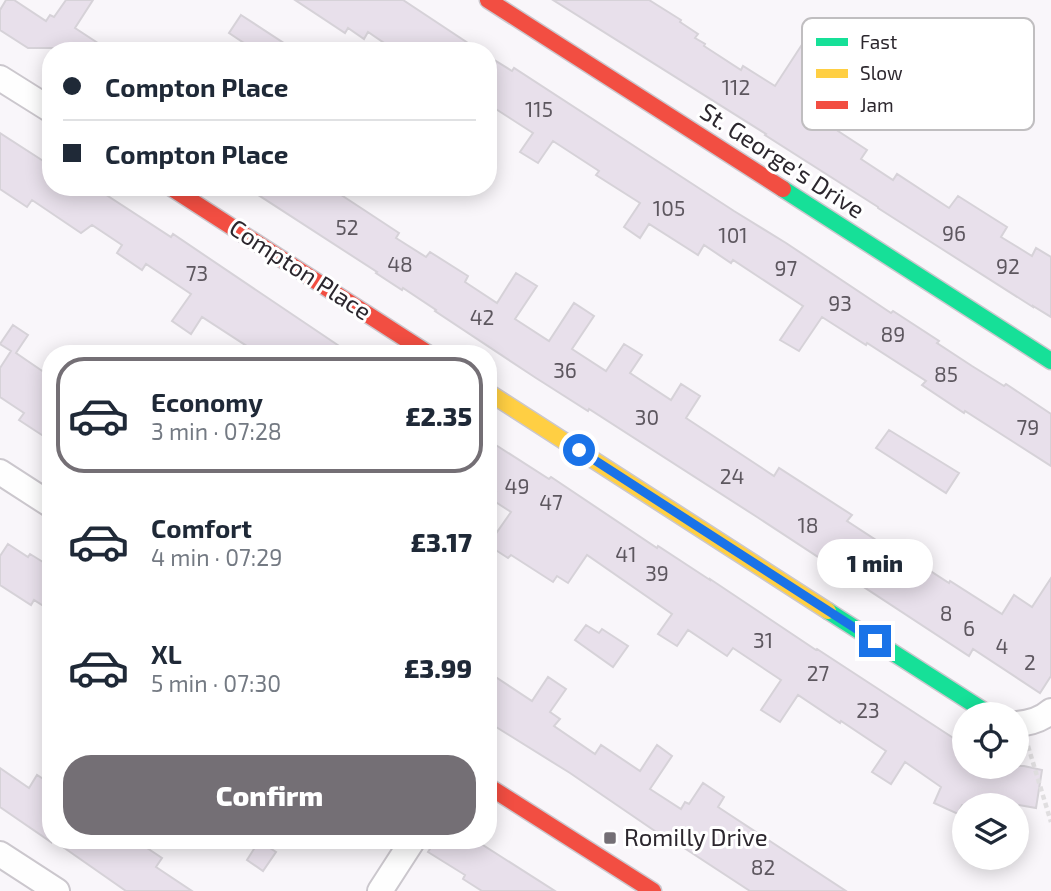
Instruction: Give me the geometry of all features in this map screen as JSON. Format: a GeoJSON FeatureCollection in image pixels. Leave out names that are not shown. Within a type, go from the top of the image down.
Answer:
{"type":"FeatureCollection","features":[{"type":"Feature","properties":{"kind":"street","name":"St. George's Drive"},"geometry":{"type":"LineString","coordinates":[[488,0],[1051,360]]}},
{"type":"Feature","properties":{"kind":"street"},"geometry":{"type":"LineString","coordinates":[[1,81],[42,105]]}},
{"type":"Feature","properties":{"kind":"street","name":"Compton Place"},"geometry":{"type":"LineString","coordinates":[[184,196],[415,345]]}},
{"type":"Feature","properties":{"kind":"street"},"geometry":{"type":"LineString","coordinates":[[497,398],[970,702]]}},
{"type":"Feature","properties":{"kind":"street"},"geometry":{"type":"LineString","coordinates":[[0,472],[42,499]]}},
{"type":"Feature","properties":{"kind":"street"},"geometry":{"type":"LineString","coordinates":[[1029,722],[1041,719],[1051,711]]}},
{"type":"Feature","properties":{"kind":"street"},"geometry":{"type":"LineString","coordinates":[[497,792],[653,891]]}},
{"type":"Feature","properties":{"kind":"street"},"geometry":{"type":"LineString","coordinates":[[380,891],[407,849]]}},
{"type":"Feature","properties":{"kind":"street"},"geometry":{"type":"LineString","coordinates":[[0,854],[57,891]]}},
{"type":"Feature","properties":{"kind":"path"},"geometry":{"type":"LineString","coordinates":[[1029,750],[1051,822]]}},
{"type":"Feature","properties":{"kind":"building"},"geometry":{"type":"Polygon","coordinates":[[[6,0],[14,0],[46,21],[50,15],[54,17],[66,0],[93,0],[75,28],[96,42],[42,42],[42,48],[28,48],[0,30],[0,10],[6,0]]]}},
{"type":"Feature","properties":{"kind":"building"},"geometry":{"type":"Polygon","coordinates":[[[295,0],[403,0],[466,42],[383,42],[368,32],[364,39],[348,28],[345,33],[295,0]]]}},
{"type":"Feature","properties":{"kind":"building"},"geometry":{"type":"Polygon","coordinates":[[[553,0],[649,0],[698,34],[695,38],[705,44],[704,46],[741,70],[743,66],[775,86],[802,45],[802,130],[839,130],[867,150],[861,159],[893,180],[897,174],[949,208],[958,196],[1007,227],[1001,237],[1032,256],[1036,248],[1051,257],[1051,317],[878,208],[553,0]]]}},
{"type":"Feature","properties":{"kind":"building"},"geometry":{"type":"Polygon","coordinates":[[[241,15],[282,42],[242,42],[229,33],[241,15]]]}},
{"type":"Feature","properties":{"kind":"building"},"geometry":{"type":"Polygon","coordinates":[[[497,62],[512,71],[514,68],[891,313],[893,311],[972,366],[1004,386],[1006,384],[1051,414],[1051,466],[922,385],[926,381],[822,317],[799,351],[780,340],[803,306],[733,260],[731,263],[704,245],[698,255],[649,224],[640,238],[624,227],[640,203],[596,175],[599,171],[553,141],[538,163],[520,152],[533,133],[497,110],[497,62]]]}},
{"type":"Feature","properties":{"kind":"building"},"geometry":{"type":"Polygon","coordinates":[[[0,133],[42,160],[42,196],[108,196],[171,237],[173,234],[338,345],[245,345],[202,317],[191,334],[172,321],[191,294],[146,264],[142,270],[117,253],[122,245],[92,225],[81,233],[32,200],[27,207],[0,189],[0,133]]]}},
{"type":"Feature","properties":{"kind":"building"},"geometry":{"type":"Polygon","coordinates":[[[260,196],[343,196],[399,233],[396,238],[426,257],[430,252],[468,276],[465,282],[497,303],[516,273],[537,286],[515,319],[549,341],[574,303],[594,316],[572,349],[606,371],[624,344],[642,355],[630,373],[671,400],[681,384],[700,396],[686,418],[774,476],[779,468],[852,515],[847,521],[1002,614],[1014,595],[1032,607],[1051,578],[1051,676],[1040,693],[973,649],[969,656],[589,409],[588,411],[536,378],[497,352],[497,345],[486,345],[260,196]]]}},
{"type":"Feature","properties":{"kind":"building"},"geometry":{"type":"Polygon","coordinates":[[[13,325],[28,335],[16,353],[42,371],[42,435],[19,420],[24,413],[0,397],[0,368],[11,351],[0,344],[13,325]]]}},
{"type":"Feature","properties":{"kind":"building"},"geometry":{"type":"Polygon","coordinates":[[[889,430],[959,473],[946,493],[876,448],[889,430]]]}},
{"type":"Feature","properties":{"kind":"building"},"geometry":{"type":"Polygon","coordinates":[[[497,446],[549,479],[551,477],[952,737],[952,779],[1029,779],[1029,767],[1042,770],[1036,808],[1029,807],[1029,793],[952,793],[952,811],[934,803],[941,787],[905,762],[891,784],[872,772],[886,751],[798,695],[780,722],[761,710],[781,680],[733,648],[727,656],[688,630],[677,646],[658,634],[672,614],[587,555],[568,583],[557,576],[553,582],[511,555],[508,558],[497,551],[497,532],[511,512],[497,503],[497,446]]]}},
{"type":"Feature","properties":{"kind":"building"},"geometry":{"type":"Polygon","coordinates":[[[8,544],[28,557],[30,554],[42,561],[42,605],[34,600],[31,605],[0,585],[0,556],[8,544]]]}},
{"type":"Feature","properties":{"kind":"building"},"geometry":{"type":"Polygon","coordinates":[[[586,625],[599,633],[602,629],[628,646],[613,667],[575,640],[586,625]]]}},
{"type":"Feature","properties":{"kind":"building"},"geometry":{"type":"Polygon","coordinates":[[[548,677],[566,689],[550,712],[560,719],[554,726],[595,754],[601,745],[640,771],[657,745],[672,756],[650,789],[681,809],[685,802],[689,804],[703,783],[724,797],[718,807],[846,891],[750,891],[675,842],[674,844],[570,773],[497,728],[497,678],[532,701],[548,677]]]}},
{"type":"Feature","properties":{"kind":"building"},"geometry":{"type":"Polygon","coordinates":[[[0,768],[29,788],[37,775],[42,778],[42,836],[0,807],[0,768]]]}},
{"type":"Feature","properties":{"kind":"building"},"geometry":{"type":"Polygon","coordinates":[[[66,849],[148,849],[162,858],[156,867],[192,891],[126,891],[66,849]]]}},
{"type":"Feature","properties":{"kind":"building"},"geometry":{"type":"Polygon","coordinates":[[[254,849],[271,849],[276,852],[263,871],[247,860],[254,849]]]}},
{"type":"Feature","properties":{"kind":"building"},"geometry":{"type":"Polygon","coordinates":[[[430,849],[489,849],[555,891],[482,891],[463,879],[465,875],[428,852],[430,849]]]}},
{"type":"Feature","properties":{"kind":"traffic: fast"},"geometry":{"type":"LineString","coordinates":[[783,189],[1051,361]]}},
{"type":"Feature","properties":{"kind":"traffic: fast"},"geometry":{"type":"LineString","coordinates":[[828,611],[970,702]]}},
{"type":"Feature","properties":{"kind":"traffic: slow"},"geometry":{"type":"LineString","coordinates":[[497,398],[828,611]]}},
{"type":"Feature","properties":{"kind":"traffic: jam"},"geometry":{"type":"LineString","coordinates":[[488,0],[783,189]]}},
{"type":"Feature","properties":{"kind":"traffic: jam"},"geometry":{"type":"LineString","coordinates":[[184,196],[415,345]]}},
{"type":"Feature","properties":{"kind":"traffic: jam"},"geometry":{"type":"LineString","coordinates":[[497,792],[653,891]]}},
{"type":"Feature","properties":{"kind":"place","name":"Romilly Drive"},"geometry":{"type":"Point","coordinates":[610,838]}},
{"type":"Feature","properties":{"kind":"route"},"geometry":{"type":"LineString","coordinates":[[579,450],[875,641]]}}]}
